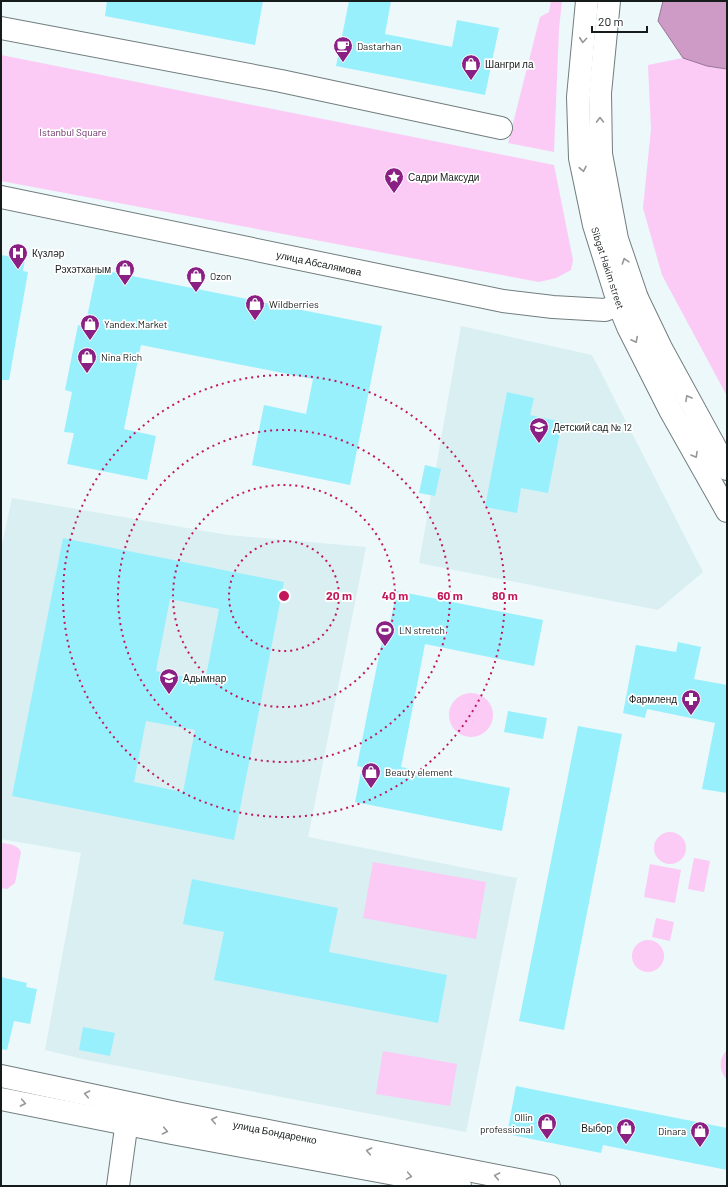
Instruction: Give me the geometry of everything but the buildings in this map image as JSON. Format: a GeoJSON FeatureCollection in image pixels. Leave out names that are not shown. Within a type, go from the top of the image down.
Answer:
{"type":"FeatureCollection","features":[{"type":"Feature","properties":{"kind":"street","name":"Sibgat Hakim street"},"geometry":{"type":"LineString","coordinates":[[587,1],[578,97],[580,158],[594,225],[628,302],[661,348],[727,469]]}},
{"type":"Feature","properties":{"kind":"street","name":"Sibgat Hakim street"},"geometry":{"type":"LineString","coordinates":[[609,1],[600,93],[601,154],[628,302],[628,327],[670,410],[727,511]]}},
{"type":"Feature","properties":{"kind":"street"},"geometry":{"type":"LineString","coordinates":[[1,28],[281,81],[501,128]]}},
{"type":"Feature","properties":{"kind":"street","name":"улица Абсалямова"},"geometry":{"type":"LineString","coordinates":[[1,197],[503,301],[553,307],[605,310],[628,302]]}},
{"type":"Feature","properties":{"kind":"street","name":"улица Бондаренко"},"geometry":{"type":"LineString","coordinates":[[1,1076],[128,1113],[460,1186]]}},
{"type":"Feature","properties":{"kind":"street","name":"улица Бондаренко"},"geometry":{"type":"LineString","coordinates":[[1,1099],[128,1113],[549,1186]]}},
{"type":"Feature","properties":{"kind":"street"},"geometry":{"type":"LineString","coordinates":[[118,1186],[128,1113]]}},
{"type":"Feature","properties":{"kind":"shaded area"},"geometry":{"type":"Polygon","coordinates":[[[663,1],[727,1],[727,69],[707,66],[683,58],[658,21],[663,1]]]}},
{"type":"Feature","properties":{"kind":"shaded area","name":"Детский сад № 12"},"geometry":{"type":"Polygon","coordinates":[[[461,326],[592,355],[703,572],[658,610],[419,563],[461,326]]]}},
{"type":"Feature","properties":{"kind":"shaded area","name":"Адымнар"},"geometry":{"type":"Polygon","coordinates":[[[12,498],[228,535],[366,547],[308,837],[517,878],[466,1132],[87,1060],[45,1050],[81,853],[1,839],[1,549],[12,498]]]}},
{"type":"Feature","properties":{"kind":"green space"},"geometry":{"type":"Polygon","coordinates":[[[551,1],[562,1],[559,29],[554,152],[508,143],[540,17],[549,12],[551,1]]]}},
{"type":"Feature","properties":{"kind":"green space","name":"Istanbul Square"},"geometry":{"type":"Polygon","coordinates":[[[1,55],[554,165],[573,260],[571,270],[556,278],[539,282],[1,181],[1,55]]]}},
{"type":"Feature","properties":{"kind":"green space"},"geometry":{"type":"Polygon","coordinates":[[[683,58],[707,66],[727,69],[727,396],[662,275],[643,208],[651,129],[648,65],[683,58]]]}},
{"type":"Feature","properties":{"kind":"green space"},"geometry":{"type":"Polygon","coordinates":[[[467,693],[475,693],[487,699],[493,711],[493,719],[487,731],[475,737],[467,737],[455,731],[449,719],[449,711],[455,699],[467,693]]]}},
{"type":"Feature","properties":{"kind":"green space"},"geometry":{"type":"Polygon","coordinates":[[[667,832],[673,832],[682,836],[686,848],[682,860],[673,864],[667,864],[658,860],[654,851],[654,845],[658,836],[667,832]]]}},
{"type":"Feature","properties":{"kind":"green space"},"geometry":{"type":"Polygon","coordinates":[[[1,843],[15,846],[21,852],[15,883],[7,889],[1,888],[1,843]]]}},
{"type":"Feature","properties":{"kind":"green space"},"geometry":{"type":"Polygon","coordinates":[[[694,858],[710,861],[704,892],[688,889],[694,858]]]}},
{"type":"Feature","properties":{"kind":"green space"},"geometry":{"type":"Polygon","coordinates":[[[373,862],[486,882],[476,939],[363,918],[373,862]]]}},
{"type":"Feature","properties":{"kind":"green space"},"geometry":{"type":"Polygon","coordinates":[[[650,864],[681,870],[675,903],[644,897],[650,864]]]}},
{"type":"Feature","properties":{"kind":"green space"},"geometry":{"type":"Polygon","coordinates":[[[656,918],[674,922],[670,941],[652,937],[656,918]]]}},
{"type":"Feature","properties":{"kind":"green space"},"geometry":{"type":"Polygon","coordinates":[[[645,940],[651,940],[660,944],[664,956],[660,968],[651,972],[645,972],[636,968],[632,959],[632,953],[636,944],[645,940]]]}},
{"type":"Feature","properties":{"kind":"green space"},"geometry":{"type":"Polygon","coordinates":[[[727,1050],[727,1080],[722,1073],[721,1061],[727,1050]]]}},
{"type":"Feature","properties":{"kind":"green space"},"geometry":{"type":"Polygon","coordinates":[[[383,1051],[457,1064],[450,1106],[376,1094],[383,1051]]]}},
{"type":"Feature","properties":{"kind":"place","name":"Dastarhan"},"geometry":{"type":"Point","coordinates":[343,63]}},
{"type":"Feature","properties":{"kind":"place","name":"Шангри ла"},"geometry":{"type":"Point","coordinates":[471,81]}},
{"type":"Feature","properties":{"kind":"place","name":"Садри Максуди"},"geometry":{"type":"Point","coordinates":[394,194]}},
{"type":"Feature","properties":{"kind":"place","name":"Күзләр"},"geometry":{"type":"Point","coordinates":[18,270]}},
{"type":"Feature","properties":{"kind":"place","name":"Рэхэтханым"},"geometry":{"type":"Point","coordinates":[125,286]}},
{"type":"Feature","properties":{"kind":"place","name":"Ozon"},"geometry":{"type":"Point","coordinates":[196,293]}},
{"type":"Feature","properties":{"kind":"place","name":"Wildberries"},"geometry":{"type":"Point","coordinates":[255,321]}},
{"type":"Feature","properties":{"kind":"place","name":"Yandex.Market"},"geometry":{"type":"Point","coordinates":[90,341]}},
{"type":"Feature","properties":{"kind":"place","name":"Nina Rich"},"geometry":{"type":"Point","coordinates":[87,374]}},
{"type":"Feature","properties":{"kind":"place","name":"Детский сад № 12"},"geometry":{"type":"Point","coordinates":[539,444]}},
{"type":"Feature","properties":{"kind":"place","name":"LN stretch"},"geometry":{"type":"Point","coordinates":[385,647]}},
{"type":"Feature","properties":{"kind":"place","name":"Адымнар"},"geometry":{"type":"Point","coordinates":[169,695]}},
{"type":"Feature","properties":{"kind":"place","name":"Фармленд"},"geometry":{"type":"Point","coordinates":[691,716]}},
{"type":"Feature","properties":{"kind":"place","name":"Beauty element"},"geometry":{"type":"Point","coordinates":[371,789]}},
{"type":"Feature","properties":{"kind":"place","name":"Ollin professional"},"geometry":{"type":"Point","coordinates":[547,1140]}},
{"type":"Feature","properties":{"kind":"place","name":"Выбор"},"geometry":{"type":"Point","coordinates":[626,1145]}},
{"type":"Feature","properties":{"kind":"place","name":"Dinara"},"geometry":{"type":"Point","coordinates":[700,1148]}}]}
